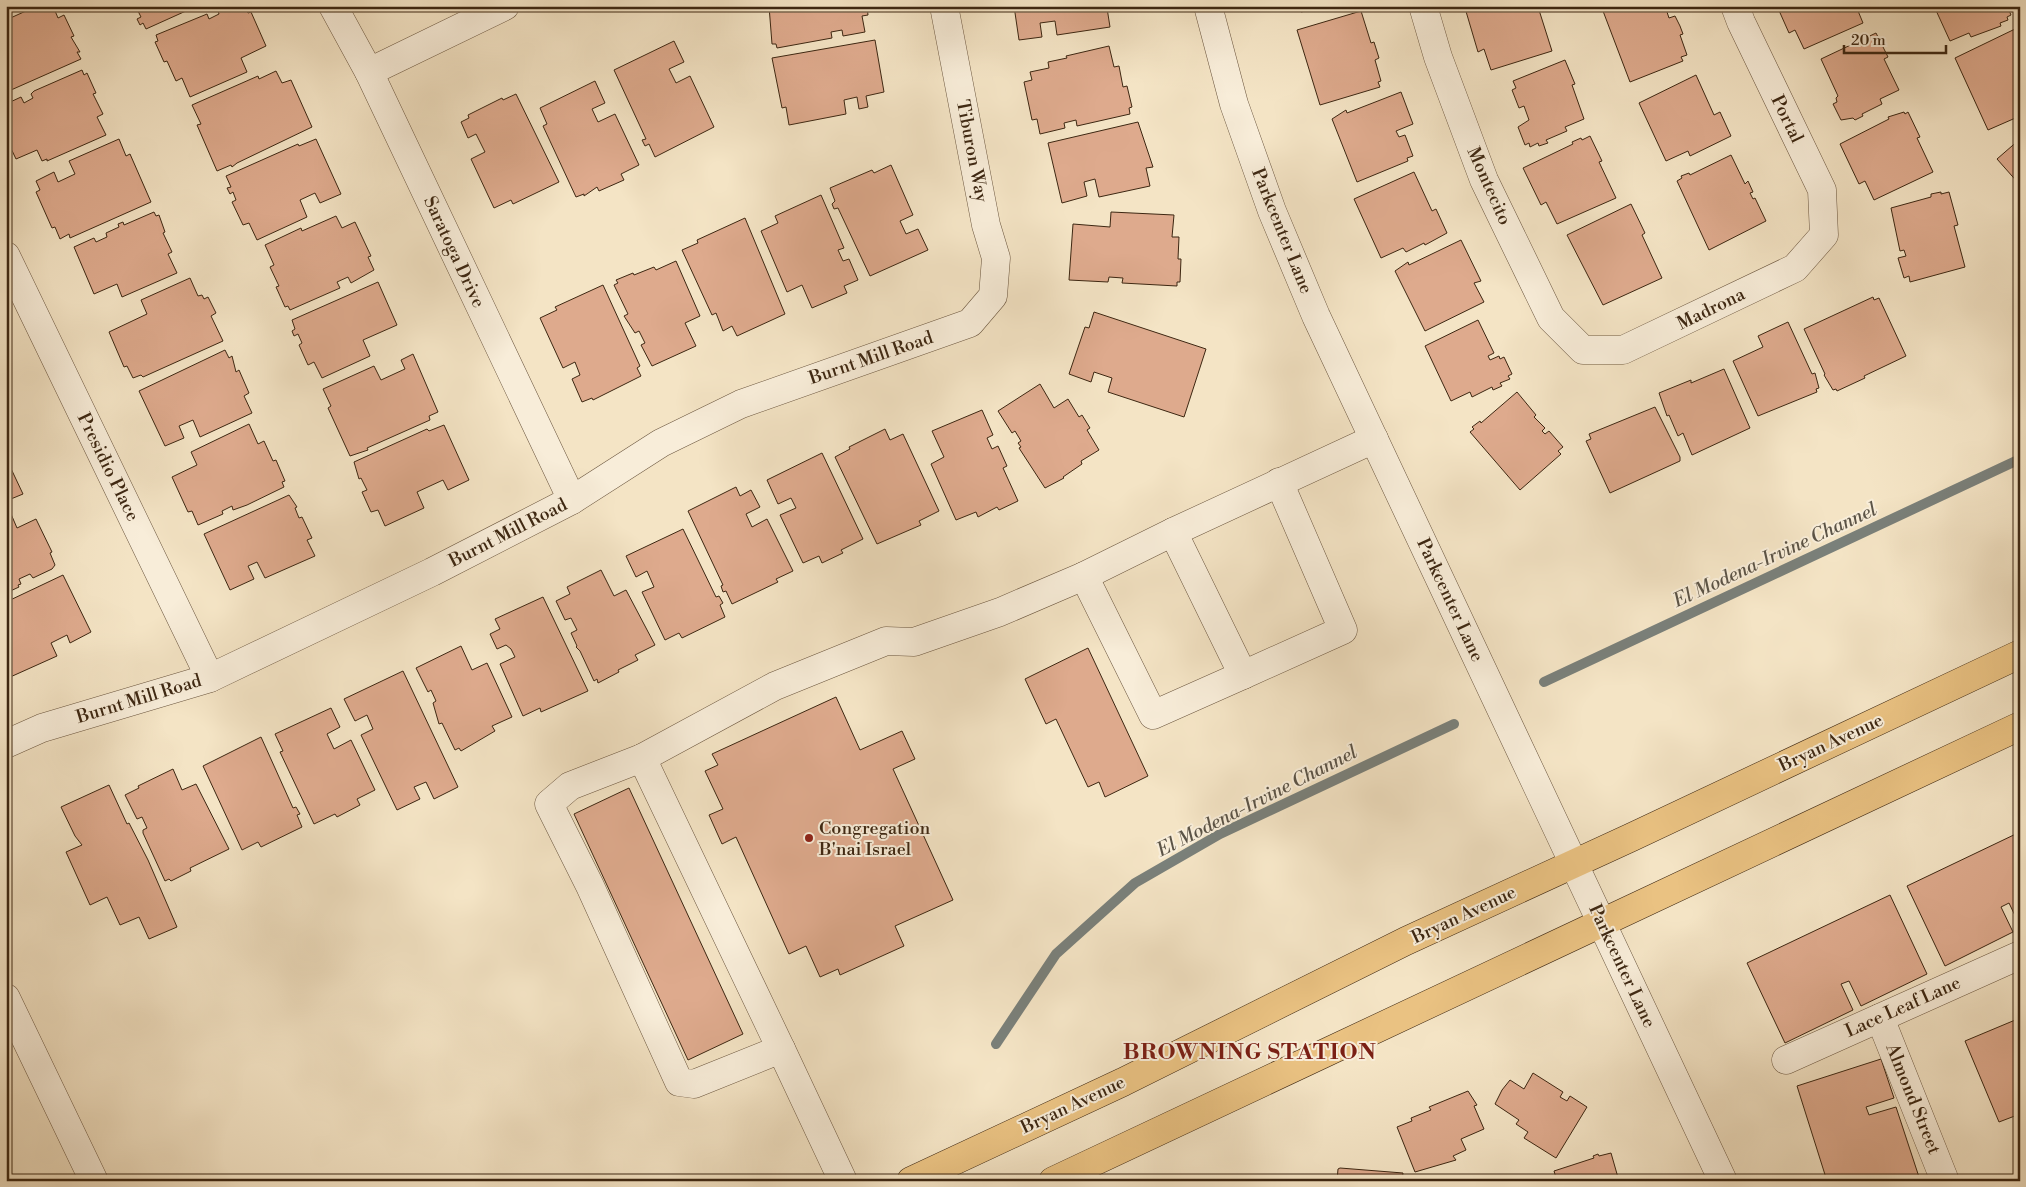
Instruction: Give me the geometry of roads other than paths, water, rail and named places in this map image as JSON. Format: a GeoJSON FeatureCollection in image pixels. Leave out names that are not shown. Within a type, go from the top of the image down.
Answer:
{"type":"FeatureCollection","features":[{"type":"Feature","properties":{"kind":"main road","name":"Bryan Avenue"},"geometry":{"type":"LineString","coordinates":[[911,1181],[1123,1082],[1406,941],[1574,865],[2020,654]]}},
{"type":"Feature","properties":{"kind":"main road"},"geometry":{"type":"LineString","coordinates":[[1053,1181],[2020,726]]}},
{"type":"Feature","properties":{"kind":"street","name":"Saratoga Drive"},"geometry":{"type":"LineString","coordinates":[[334,6],[369,72],[572,500]]}},
{"type":"Feature","properties":{"kind":"street"},"geometry":{"type":"LineString","coordinates":[[369,72],[505,6]]}},
{"type":"Feature","properties":{"kind":"street","name":"Tiburon Way"},"geometry":{"type":"LineString","coordinates":[[944,6],[986,225],[996,258],[993,296]]}},
{"type":"Feature","properties":{"kind":"street","name":"Parkcenter Lane"},"geometry":{"type":"LineString","coordinates":[[1208,6],[1234,104],[1272,211],[1316,316],[1723,1181]]}},
{"type":"Feature","properties":{"kind":"street","name":"Montecito"},"geometry":{"type":"LineString","coordinates":[[1423,6],[1438,57],[1484,180],[1551,318],[1583,350]]}},
{"type":"Feature","properties":{"kind":"street","name":"Portal"},"geometry":{"type":"LineString","coordinates":[[1735,6],[1822,190],[1824,235]]}},
{"type":"Feature","properties":{"kind":"street","name":"Madrona"},"geometry":{"type":"LineString","coordinates":[[1583,350],[1623,350],[1795,268],[1824,235]]}},
{"type":"Feature","properties":{"kind":"street","name":"Presidio Place"},"geometry":{"type":"LineString","coordinates":[[6,256],[210,678]]}},
{"type":"Feature","properties":{"kind":"street","name":"Burnt Mill Road"},"geometry":{"type":"LineString","coordinates":[[6,744],[42,728],[210,678],[432,572],[572,500],[661,443],[741,404],[970,323],[993,296]]}},
{"type":"Feature","properties":{"kind":"street"},"geometry":{"type":"LineString","coordinates":[[781,1049],[694,1084],[679,1082],[590,886],[549,804],[570,786],[642,758],[775,686],[886,641],[914,642],[1000,612],[1084,576],[1173,532],[1374,439]]}},
{"type":"Feature","properties":{"kind":"street"},"geometry":{"type":"LineString","coordinates":[[1084,576],[1153,715],[1343,630],[1279,482]]}},
{"type":"Feature","properties":{"kind":"street"},"geometry":{"type":"LineString","coordinates":[[1173,532],[1243,675]]}},
{"type":"Feature","properties":{"kind":"street"},"geometry":{"type":"LineString","coordinates":[[642,758],[843,1181]]}},
{"type":"Feature","properties":{"kind":"street","name":"Lace Leaf Lane"},"geometry":{"type":"LineString","coordinates":[[1786,1060],[2020,955]]}},
{"type":"Feature","properties":{"kind":"street"},"geometry":{"type":"LineString","coordinates":[[7,1003],[94,1181]]}},
{"type":"Feature","properties":{"kind":"street","name":"Almond Street"},"geometry":{"type":"LineString","coordinates":[[1880,1018],[1945,1181]]}},
{"type":"Feature","properties":{"kind":"waterway","name":"El Modena-Irvine Channel"},"geometry":{"type":"LineString","coordinates":[[1544,682],[2020,459]]}},
{"type":"Feature","properties":{"kind":"waterway","name":"El Modena-Irvine Channel"},"geometry":{"type":"LineString","coordinates":[[996,1044],[1056,954],[1135,883],[1220,834],[1454,724]]}},
{"type":"Feature","properties":{"kind":"place","name":"Congregation B'nai Israel"},"geometry":{"type":"Point","coordinates":[809,838]}},
{"type":"Feature","properties":{"kind":"district","name":"BROWNING STATION"},"geometry":{"type":"Point","coordinates":[1250,1052]}}]}
